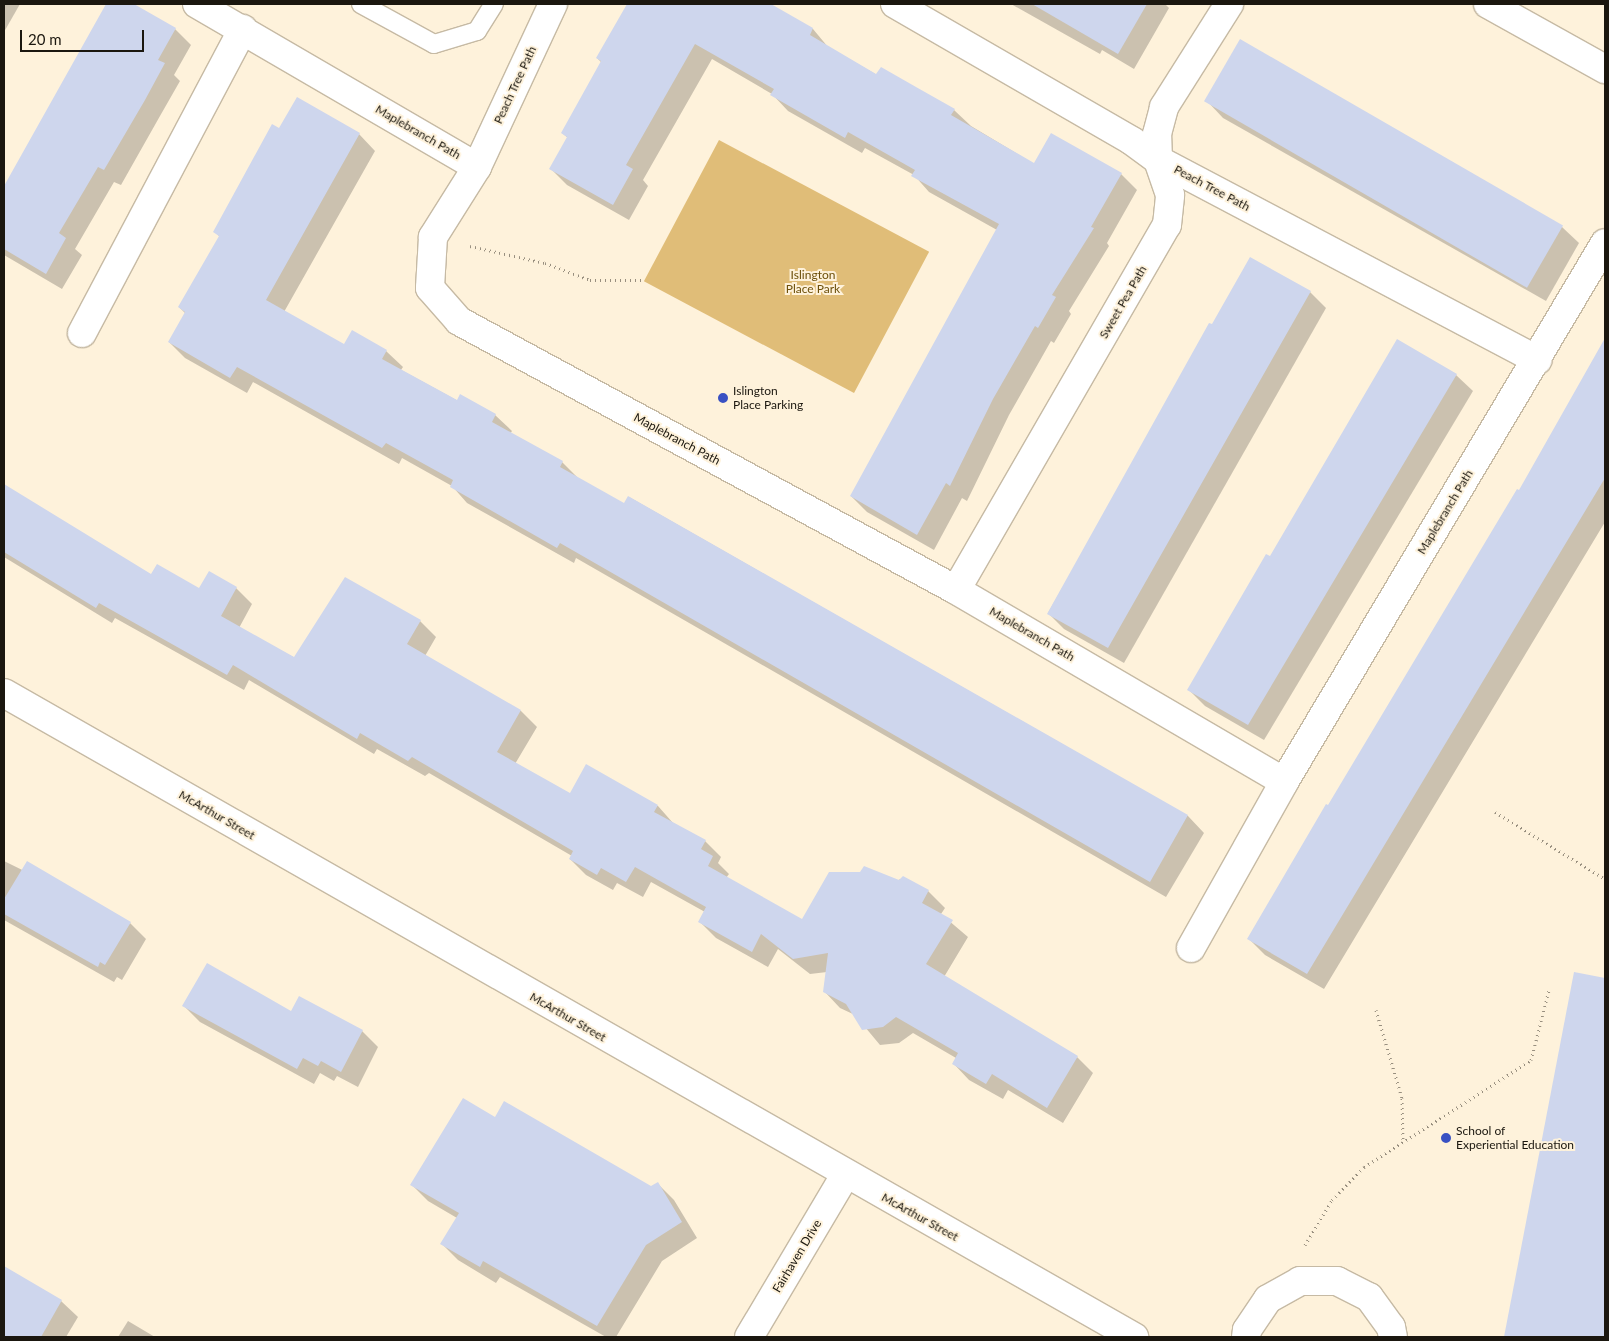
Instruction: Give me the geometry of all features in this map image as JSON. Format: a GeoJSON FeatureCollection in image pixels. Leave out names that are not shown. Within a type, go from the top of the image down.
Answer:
{"type":"FeatureCollection","features":[{"type":"Feature","properties":{"kind":"street","name":"Maplebranch Path"},"geometry":{"type":"LineString","coordinates":[[197,4],[243,29],[477,167],[433,237],[430,288],[459,321],[956,590],[1284,782]]}},
{"type":"Feature","properties":{"kind":"street","name":"Peach Tree Path"},"geometry":{"type":"LineString","coordinates":[[477,167],[553,4]]}},
{"type":"Feature","properties":{"kind":"street","name":"Peach Tree Path"},"geometry":{"type":"LineString","coordinates":[[895,4],[1132,141],[1158,160],[1536,360]]}},
{"type":"Feature","properties":{"kind":"street","name":"Sweet Pea Path"},"geometry":{"type":"LineString","coordinates":[[956,590],[1168,225],[1170,195],[1158,160],[1157,134],[1164,107],[1229,4]]}},
{"type":"Feature","properties":{"kind":"street"},"geometry":{"type":"LineString","coordinates":[[1488,4],[1605,69]]}},
{"type":"Feature","properties":{"kind":"street"},"geometry":{"type":"LineString","coordinates":[[82,333],[243,29]]}},
{"type":"Feature","properties":{"kind":"street","name":"Maplebranch Path"},"geometry":{"type":"LineString","coordinates":[[1191,948],[1284,782],[1605,242]]}},
{"type":"Feature","properties":{"kind":"street","name":"McArthur Street"},"geometry":{"type":"LineString","coordinates":[[4,693],[845,1175],[1134,1337]]}},
{"type":"Feature","properties":{"kind":"street","name":"Fairhaven Drive"},"geometry":{"type":"LineString","coordinates":[[749,1337],[845,1175]]}},
{"type":"Feature","properties":{"kind":"street"},"geometry":{"type":"LineString","coordinates":[[1246,1337],[1247,1330],[1268,1299],[1300,1281],[1336,1280],[1369,1297],[1391,1327],[1393,1337]]}},
{"type":"Feature","properties":{"kind":"lane"},"geometry":{"type":"LineString","coordinates":[[361,4],[434,44],[477,31],[494,4]]}},
{"type":"Feature","properties":{"kind":"path"},"geometry":{"type":"LineString","coordinates":[[433,237],[545,263],[590,280],[642,280]]}},
{"type":"Feature","properties":{"kind":"path"},"geometry":{"type":"LineString","coordinates":[[1495,812],[1605,879]]}},
{"type":"Feature","properties":{"kind":"path"},"geometry":{"type":"LineString","coordinates":[[1289,1288],[1307,1238],[1332,1200],[1364,1167],[1531,1060],[1550,990]]}},
{"type":"Feature","properties":{"kind":"path"},"geometry":{"type":"LineString","coordinates":[[1376,1010],[1402,1098],[1403,1142]]}},
{"type":"Feature","properties":{"kind":"green space","name":"Islington Place Park"},"geometry":{"type":"Polygon","coordinates":[[[719,140],[929,252],[854,393],[644,281],[719,140]]]}},
{"type":"Feature","properties":{"kind":"building"},"geometry":{"type":"Polygon","coordinates":[[[106,4],[134,4],[176,28],[158,60],[165,63],[145,100],[104,170],[98,167],[59,233],[66,238],[46,274],[4,249],[4,186],[106,4]]]}},
{"type":"Feature","properties":{"kind":"building"},"geometry":{"type":"Polygon","coordinates":[[[627,4],[771,4],[813,28],[810,35],[876,74],[881,67],[955,109],[951,115],[1034,163],[1051,133],[1122,173],[1091,227],[1094,228],[1052,295],[1056,297],[1038,328],[1035,326],[993,399],[950,486],[946,483],[917,535],[850,496],[999,224],[911,176],[915,170],[848,132],[845,138],[770,95],[774,89],[695,44],[626,165],[633,169],[613,205],[549,169],[567,137],[561,133],[601,61],[596,58],[627,4]]]}},
{"type":"Feature","properties":{"kind":"building"},"geometry":{"type":"Polygon","coordinates":[[[1032,4],[1147,4],[1118,54],[1032,4]]]}},
{"type":"Feature","properties":{"kind":"building"},"geometry":{"type":"Polygon","coordinates":[[[1240,39],[1563,226],[1527,288],[1204,101],[1240,39]]]}},
{"type":"Feature","properties":{"kind":"building"},"geometry":{"type":"Polygon","coordinates":[[[297,97],[360,133],[266,300],[344,344],[352,330],[387,350],[382,359],[457,400],[460,394],[496,414],[492,422],[563,461],[560,467],[624,503],[628,496],[1188,815],[1150,882],[560,543],[557,548],[450,487],[453,480],[386,443],[382,448],[237,367],[230,378],[168,342],[185,312],[178,307],[219,236],[213,232],[272,124],[279,128],[297,97]]]}},
{"type":"Feature","properties":{"kind":"building"},"geometry":{"type":"Polygon","coordinates":[[[1250,257],[1311,291],[1108,648],[1047,614],[1209,323],[1212,324],[1250,257]]]}},
{"type":"Feature","properties":{"kind":"building"},"geometry":{"type":"Polygon","coordinates":[[[1605,338],[1605,478],[1307,974],[1247,939],[1326,804],[1328,805],[1517,489],[1519,490],[1605,338]]]}},
{"type":"Feature","properties":{"kind":"building"},"geometry":{"type":"Polygon","coordinates":[[[1397,339],[1457,374],[1248,725],[1187,690],[1266,554],[1270,556],[1397,339]]]}},
{"type":"Feature","properties":{"kind":"building"},"geometry":{"type":"Polygon","coordinates":[[[4,484],[151,574],[157,564],[199,588],[209,571],[237,587],[221,616],[294,657],[345,577],[421,620],[407,644],[521,710],[497,752],[570,793],[586,764],[658,805],[654,812],[706,840],[701,849],[713,856],[708,866],[802,919],[829,872],[860,872],[864,866],[899,880],[903,876],[929,890],[922,903],[953,920],[926,964],[1078,1056],[1047,1108],[992,1074],[986,1084],[952,1064],[958,1053],[896,1017],[883,1027],[862,1030],[846,1004],[823,992],[828,953],[793,959],[761,934],[752,952],[698,922],[706,907],[635,867],[626,882],[601,868],[597,875],[569,859],[573,851],[412,757],[408,761],[360,733],[357,739],[233,665],[227,675],[99,603],[96,608],[4,552],[4,484]]]}},
{"type":"Feature","properties":{"kind":"building"},"geometry":{"type":"Polygon","coordinates":[[[27,861],[131,922],[105,965],[100,962],[98,967],[4,914],[4,899],[27,861]]]}},
{"type":"Feature","properties":{"kind":"building"},"geometry":{"type":"Polygon","coordinates":[[[207,963],[291,1011],[299,996],[363,1030],[341,1072],[321,1061],[318,1066],[303,1058],[297,1069],[182,1006],[207,963]]]}},
{"type":"Feature","properties":{"kind":"building"},"geometry":{"type":"Polygon","coordinates":[[[1574,972],[1605,978],[1605,1337],[1504,1337],[1574,972]]]}},
{"type":"Feature","properties":{"kind":"building"},"geometry":{"type":"Polygon","coordinates":[[[463,1098],[495,1117],[504,1101],[651,1186],[658,1182],[682,1222],[646,1245],[597,1326],[483,1261],[480,1267],[440,1244],[459,1213],[410,1185],[463,1098]]]}},
{"type":"Feature","properties":{"kind":"building"},"geometry":{"type":"Polygon","coordinates":[[[4,1266],[62,1300],[41,1337],[4,1337],[4,1266]]]}},
{"type":"Feature","properties":{"kind":"place","name":"Islington Place Parking"},"geometry":{"type":"Point","coordinates":[723,398]}},
{"type":"Feature","properties":{"kind":"place","name":"School of Experiential Education"},"geometry":{"type":"Point","coordinates":[1446,1138]}}]}
